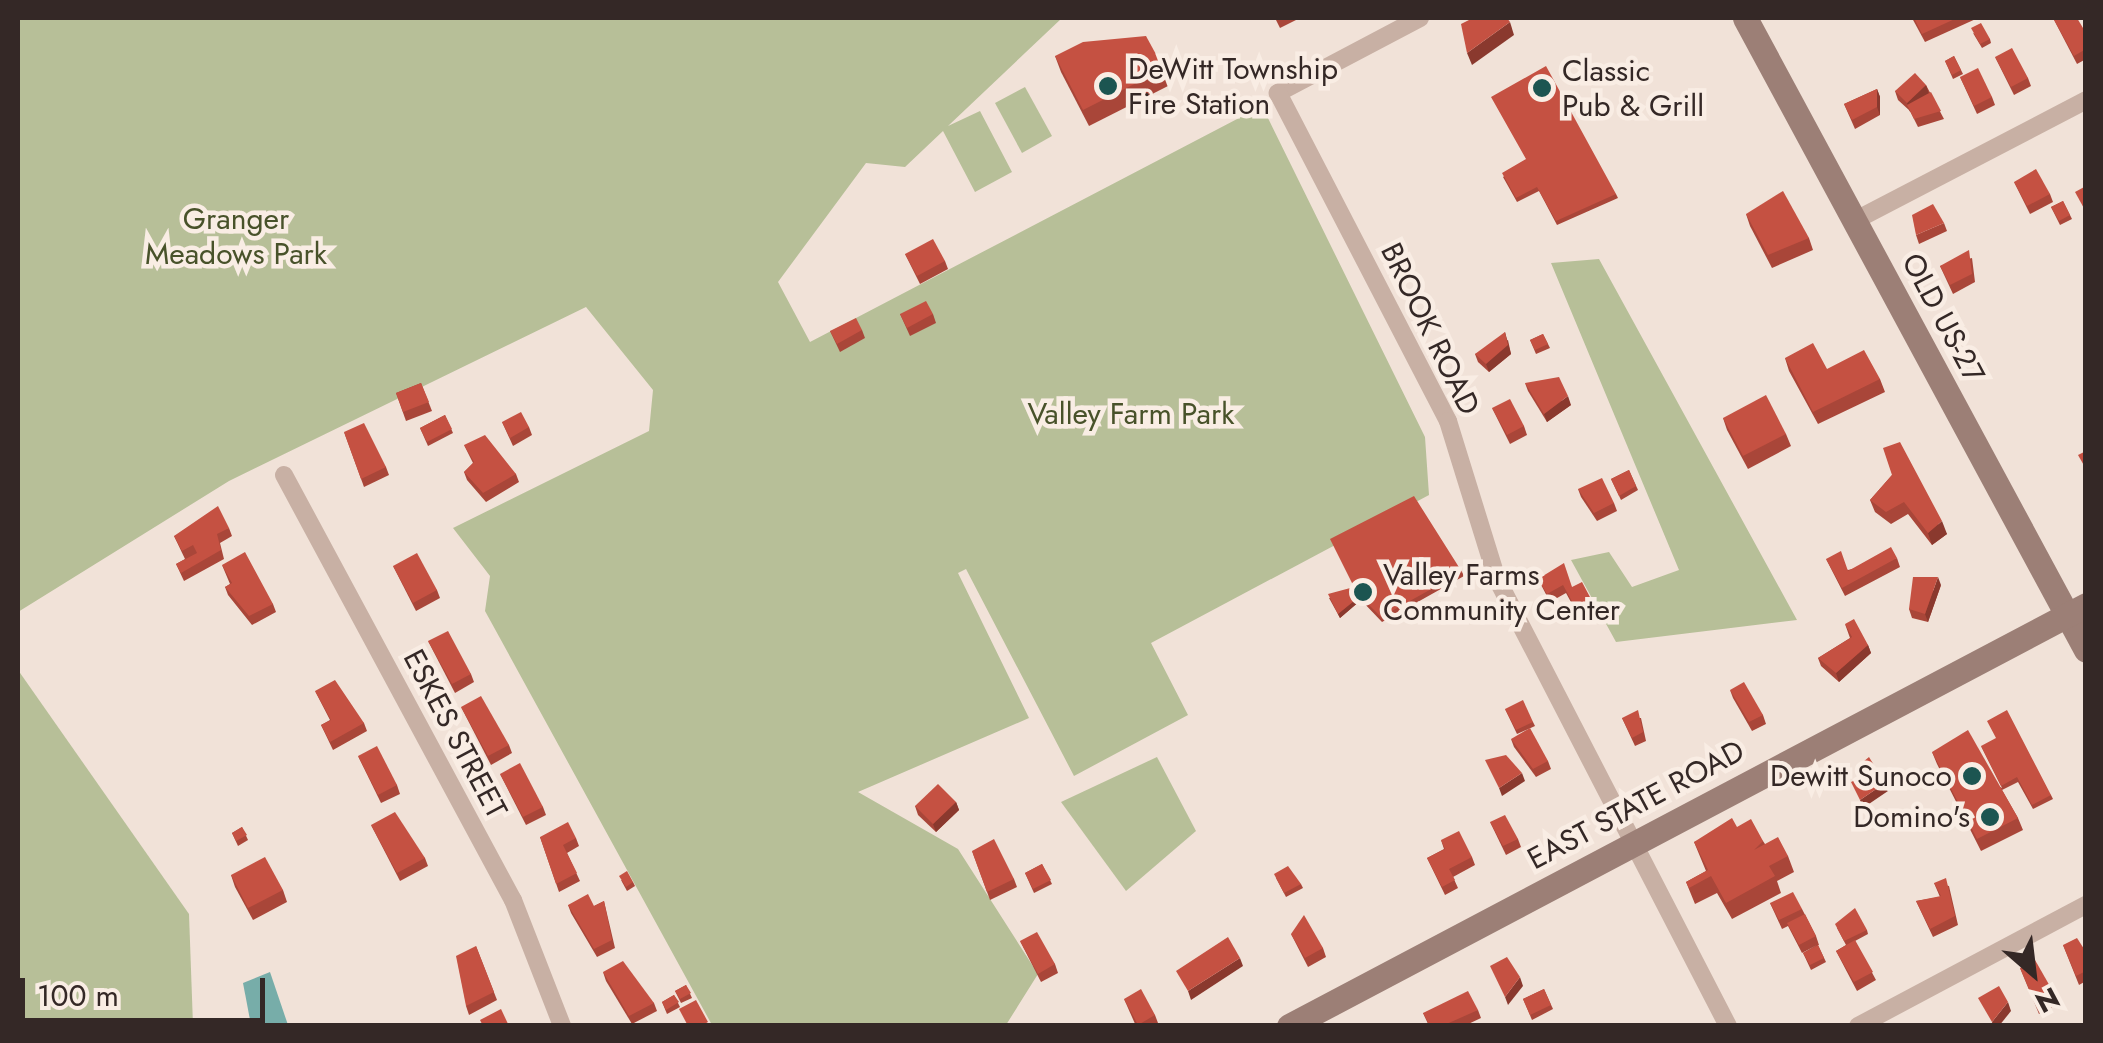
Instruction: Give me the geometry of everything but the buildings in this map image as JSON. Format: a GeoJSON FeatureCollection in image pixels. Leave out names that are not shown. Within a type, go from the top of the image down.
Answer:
{"type":"FeatureCollection","features":[{"type":"Feature","properties":{"kind":"street","name":"BROOK ROAD"},"geometry":{"type":"LineString","coordinates":[[1420,18],[1278,93],[1448,421],[1498,579],[1728,1026]]}},
{"type":"Feature","properties":{"kind":"street","name":"OLD US-27"},"geometry":{"type":"LineString","coordinates":[[1745,18],[1854,221],[2076,610],[2086,650]]}},
{"type":"Feature","properties":{"kind":"street"},"geometry":{"type":"LineString","coordinates":[[1854,221],[2086,100]]}},
{"type":"Feature","properties":{"kind":"street","name":"ESKES STREET"},"geometry":{"type":"LineString","coordinates":[[284,475],[513,900],[562,1026]]}},
{"type":"Feature","properties":{"kind":"street","name":"EAST STATE ROAD"},"geometry":{"type":"LineString","coordinates":[[1289,1026],[2076,610]]}},
{"type":"Feature","properties":{"kind":"street"},"geometry":{"type":"LineString","coordinates":[[1858,1026],[2086,905]]}},
{"type":"Feature","properties":{"kind":"green space"},"geometry":{"type":"Polygon","coordinates":[[[18,18],[1062,18],[948,126],[980,111],[1012,172],[975,192],[943,131],[905,167],[866,163],[778,282],[810,342],[1262,106],[1425,437],[1429,495],[1151,643],[1188,715],[1074,776],[966,569],[958,573],[1029,718],[858,792],[958,849],[1038,974],[1006,1025],[712,1025],[485,611],[490,576],[453,528],[649,431],[653,390],[586,307],[229,481],[18,612],[18,18]]]}},
{"type":"Feature","properties":{"kind":"green space"},"geometry":{"type":"Polygon","coordinates":[[[1025,87],[1052,136],[1022,153],[995,103],[1025,87]]]}},
{"type":"Feature","properties":{"kind":"green space"},"geometry":{"type":"Polygon","coordinates":[[[1599,259],[1797,620],[1616,642],[1571,560],[1609,552],[1632,587],[1679,570],[1551,263],[1599,259]]]}},
{"type":"Feature","properties":{"kind":"green space"},"geometry":{"type":"Polygon","coordinates":[[[18,670],[189,914],[193,1025],[18,1025],[18,670]]]}},
{"type":"Feature","properties":{"kind":"green space"},"geometry":{"type":"Polygon","coordinates":[[[1157,757],[1196,831],[1126,891],[1061,802],[1157,757]]]}},
{"type":"Feature","properties":{"kind":"water"},"geometry":{"type":"Polygon","coordinates":[[[270,972],[288,1025],[251,1025],[243,983],[270,972]]]}},
{"type":"Feature","properties":{"kind":"place","name":"DeWitt Township Fire Station"},"geometry":{"type":"Point","coordinates":[1108,86]}},
{"type":"Feature","properties":{"kind":"place","name":"Classic Pub & Grill"},"geometry":{"type":"Point","coordinates":[1542,88]}},
{"type":"Feature","properties":{"kind":"place","name":"Valley Farms Community Center"},"geometry":{"type":"Point","coordinates":[1363,592]}},
{"type":"Feature","properties":{"kind":"place","name":"Dewitt Sunoco"},"geometry":{"type":"Point","coordinates":[1972,776]}},
{"type":"Feature","properties":{"kind":"place","name":"Domino's"},"geometry":{"type":"Point","coordinates":[1990,817]}},
{"type":"Feature","properties":{"kind":"park label","name":"Granger Meadows Park"},"geometry":{"type":"Point","coordinates":[236,236]}},
{"type":"Feature","properties":{"kind":"park label","name":"Valley Farm Park"},"geometry":{"type":"Point","coordinates":[1131,414]}}]}
